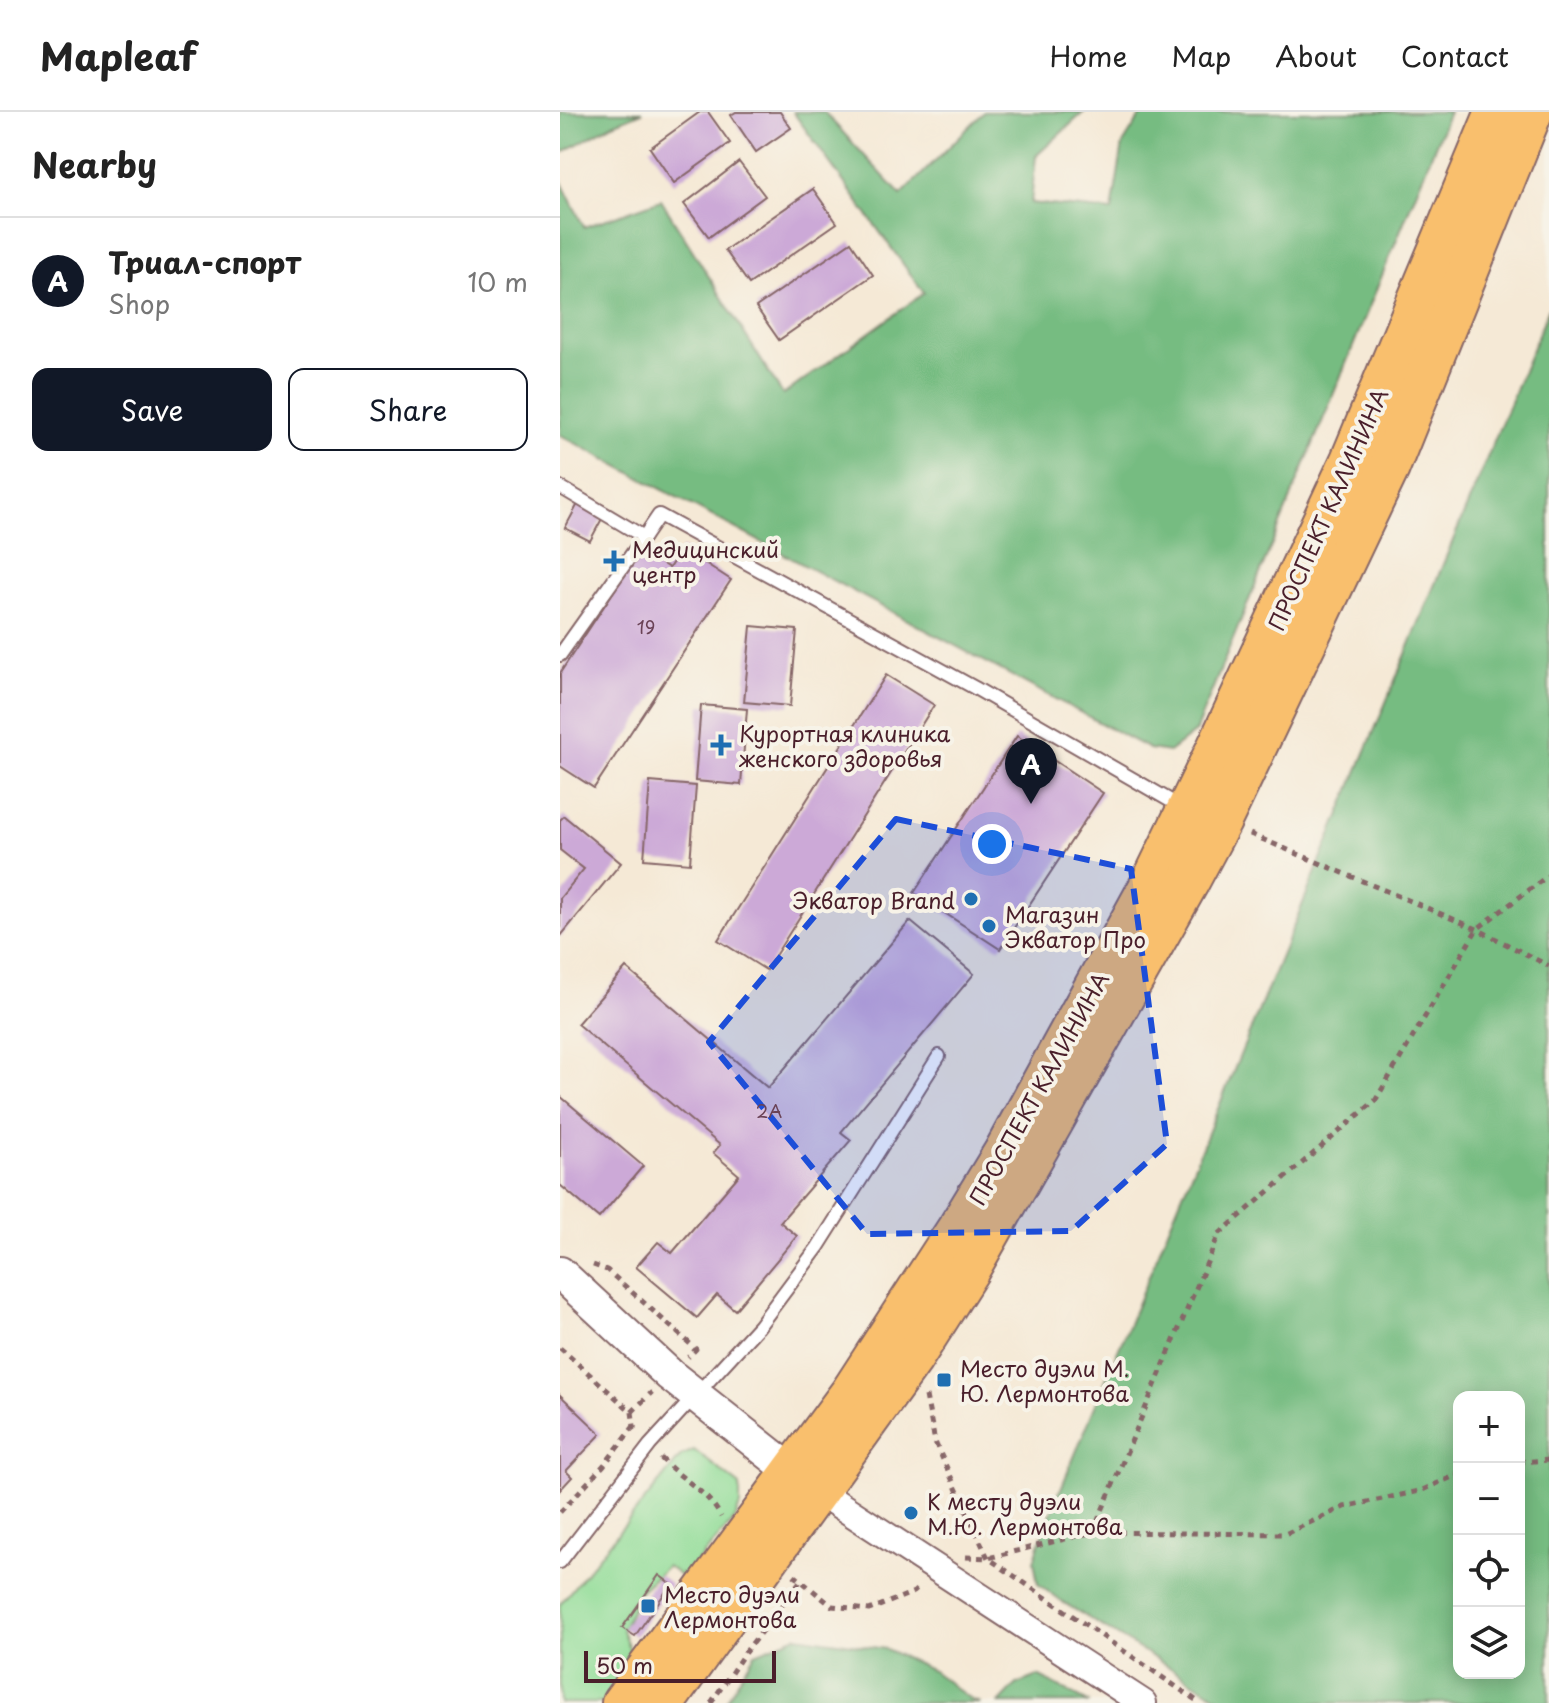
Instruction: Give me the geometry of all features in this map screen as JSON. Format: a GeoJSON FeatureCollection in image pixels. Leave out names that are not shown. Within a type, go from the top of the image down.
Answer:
{"type":"FeatureCollection","features":[{"type":"Feature","properties":{"kind":"main road","name":"ПРОСПЕКТ КАЛИНИНА"},"geometry":{"type":"LineString","coordinates":[[1204,816],[1496,112]]}},
{"type":"Feature","properties":{"kind":"main road","name":"ПРОСПЕКТ КАЛИНИНА"},"geometry":{"type":"LineString","coordinates":[[664,1703],[806,1482],[852,1391],[1003,1154],[1154,878],[1204,816],[1389,468],[1532,112]]}},
{"type":"Feature","properties":{"kind":"main road","name":"ПРОСПЕКТ КАЛИНИНА"},"geometry":{"type":"LineString","coordinates":[[622,1703],[806,1482]]}},
{"type":"Feature","properties":{"kind":"street"},"geometry":{"type":"LineString","coordinates":[[560,1273],[695,1395],[806,1482],[1143,1703]]}},
{"type":"Feature","properties":{"kind":"lane"},"geometry":{"type":"LineString","coordinates":[[560,487],[644,537]]}},
{"type":"Feature","properties":{"kind":"lane"},"geometry":{"type":"LineString","coordinates":[[560,655],[659,515],[1204,816]]}},
{"type":"Feature","properties":{"kind":"lane"},"geometry":{"type":"LineString","coordinates":[[560,1562],[650,1445],[759,1326],[818,1247],[939,1056]]}},
{"type":"Feature","properties":{"kind":"path"},"geometry":{"type":"LineString","coordinates":[[1204,816],[1477,929],[1549,966]]}},
{"type":"Feature","properties":{"kind":"path"},"geometry":{"type":"LineString","coordinates":[[1093,1532],[1219,1234],[1375,1101],[1477,929],[1549,875]]}},
{"type":"Feature","properties":{"kind":"path"},"geometry":{"type":"LineString","coordinates":[[924,1388],[935,1442],[988,1558],[1200,1703]]}},
{"type":"Feature","properties":{"kind":"path"},"geometry":{"type":"LineString","coordinates":[[560,1512],[604,1465],[634,1426]]}},
{"type":"Feature","properties":{"kind":"path"},"geometry":{"type":"LineString","coordinates":[[1525,1462],[1549,1460]]}},
{"type":"Feature","properties":{"kind":"path"},"geometry":{"type":"LineString","coordinates":[[988,1558],[1093,1532],[1285,1534],[1344,1507],[1420,1491],[1453,1477]]}},
{"type":"Feature","properties":{"kind":"path"},"geometry":{"type":"LineString","coordinates":[[711,1703],[743,1655],[801,1580]]}},
{"type":"Feature","properties":{"kind":"highlighted area"},"geometry":{"type":"Polygon","coordinates":[[[896,819],[1131,869],[1167,1144],[1071,1231],[867,1234],[709,1042],[896,819]]]}},
{"type":"Feature","properties":{"kind":"green space"},"geometry":{"type":"Polygon","coordinates":[[[560,112],[642,112],[613,124],[560,154],[560,112]]]}},
{"type":"Feature","properties":{"kind":"green space"},"geometry":{"type":"Polygon","coordinates":[[[793,112],[824,112],[901,195],[984,112],[1084,112],[1036,156],[1031,203],[1112,211],[1123,144],[1143,112],[1449,112],[1195,732],[1169,752],[1149,749],[560,435],[560,179],[584,227],[661,200],[783,395],[924,293],[793,112]]]}},
{"type":"Feature","properties":{"kind":"green space"},"geometry":{"type":"Polygon","coordinates":[[[1549,308],[1549,1703],[1228,1703],[1059,1600],[1038,1584],[1034,1561],[1043,1532],[1549,308]]]}},
{"type":"Feature","properties":{"kind":"green space"},"geometry":{"type":"Polygon","coordinates":[[[694,1450],[740,1486],[740,1505],[735,1519],[683,1578],[667,1566],[641,1590],[622,1630],[631,1653],[605,1703],[560,1703],[560,1604],[681,1456],[694,1450]]]}},
{"type":"Feature","properties":{"kind":"green space"},"geometry":{"type":"Polygon","coordinates":[[[797,1636],[886,1649],[933,1671],[973,1701],[981,1703],[725,1703],[755,1653],[797,1636]]]}},
{"type":"Feature","properties":{"kind":"green space"},"geometry":{"type":"Polygon","coordinates":[[[1038,1676],[1090,1703],[999,1703],[1017,1684],[1038,1676]]]}},
{"type":"Feature","properties":{"kind":"building"},"geometry":{"type":"Polygon","coordinates":[[[700,112],[708,112],[730,143],[674,183],[650,148],[700,112]]]}},
{"type":"Feature","properties":{"kind":"building"},"geometry":{"type":"Polygon","coordinates":[[[736,112],[780,112],[791,128],[756,152],[731,115],[736,112]]]}},
{"type":"Feature","properties":{"kind":"building"},"geometry":{"type":"Polygon","coordinates":[[[739,162],[765,196],[709,237],[684,204],[739,162]]]}},
{"type":"Feature","properties":{"kind":"building"},"geometry":{"type":"Polygon","coordinates":[[[813,189],[837,223],[749,284],[725,250],[813,189]]]}},
{"type":"Feature","properties":{"kind":"building"},"geometry":{"type":"Polygon","coordinates":[[[851,242],[873,275],[779,340],[756,307],[851,242]]]}},
{"type":"Feature","properties":{"kind":"building"},"geometry":{"type":"Polygon","coordinates":[[[579,502],[604,515],[590,541],[565,528],[579,502]]]}},
{"type":"Feature","properties":{"kind":"building"},"geometry":{"type":"Polygon","coordinates":[[[682,548],[731,580],[594,788],[560,766],[560,673],[641,550],[669,568],[682,548]]]}},
{"type":"Feature","properties":{"kind":"building"},"geometry":{"type":"Polygon","coordinates":[[[751,626],[797,630],[790,706],[744,702],[751,626]]]}},
{"type":"Feature","properties":{"kind":"building"},"geometry":{"type":"Polygon","coordinates":[[[886,675],[934,705],[766,970],[718,940],[886,675]]]}},
{"type":"Feature","properties":{"kind":"building","name":"Курортная клиника женского здоровья"},"geometry":{"type":"Polygon","coordinates":[[[701,705],[747,709],[741,785],[695,781],[701,705]]]}},
{"type":"Feature","properties":{"kind":"building"},"geometry":{"type":"Polygon","coordinates":[[[1017,736],[1103,793],[1000,949],[914,893],[1017,736]]]}},
{"type":"Feature","properties":{"kind":"building"},"geometry":{"type":"Polygon","coordinates":[[[650,782],[696,786],[690,863],[644,859],[650,782]]]}},
{"type":"Feature","properties":{"kind":"building"},"geometry":{"type":"Polygon","coordinates":[[[564,816],[621,863],[560,937],[560,898],[584,869],[560,850],[560,820],[564,816]]]}},
{"type":"Feature","properties":{"kind":"building"},"geometry":{"type":"Polygon","coordinates":[[[910,921],[974,974],[841,1132],[851,1140],[780,1222],[797,1236],[735,1310],[717,1295],[697,1318],[636,1267],[658,1242],[672,1253],[739,1175],[713,1153],[720,1145],[577,1024],[626,968],[768,1088],[910,921]]]}},
{"type":"Feature","properties":{"kind":"building"},"geometry":{"type":"Polygon","coordinates":[[[560,1096],[643,1166],[599,1218],[560,1185],[560,1096]]]}},
{"type":"Feature","properties":{"kind":"building"},"geometry":{"type":"Polygon","coordinates":[[[560,1395],[601,1434],[566,1471],[572,1477],[560,1490],[560,1395]]]}},
{"type":"Feature","properties":{"kind":"building"},"geometry":{"type":"Polygon","coordinates":[[[659,1575],[671,1584],[635,1636],[622,1628],[659,1575]]]}},
{"type":"Feature","properties":{"kind":"place","name":"Медицинский центр"},"geometry":{"type":"Point","coordinates":[614,561]}},
{"type":"Feature","properties":{"kind":"place","name":"Курортная клиника женского здоровья"},"geometry":{"type":"Point","coordinates":[721,745]}},
{"type":"Feature","properties":{"kind":"place","name":"Триал-спорт"},"geometry":{"type":"Point","coordinates":[1031,804]}},
{"type":"Feature","properties":{"kind":"place","name":"Экватор Brand"},"geometry":{"type":"Point","coordinates":[971,899]}},
{"type":"Feature","properties":{"kind":"place","name":"Магазин Экватор Про"},"geometry":{"type":"Point","coordinates":[989,926]}},
{"type":"Feature","properties":{"kind":"place","name":"Место дуэли М. Ю. Лермонтова"},"geometry":{"type":"Point","coordinates":[944,1380]}},
{"type":"Feature","properties":{"kind":"place","name":"К месту дуэли М.Ю. Лермонтова"},"geometry":{"type":"Point","coordinates":[911,1513]}},
{"type":"Feature","properties":{"kind":"place","name":"Место дуэли Лермонтова"},"geometry":{"type":"Point","coordinates":[648,1606]}}]}
